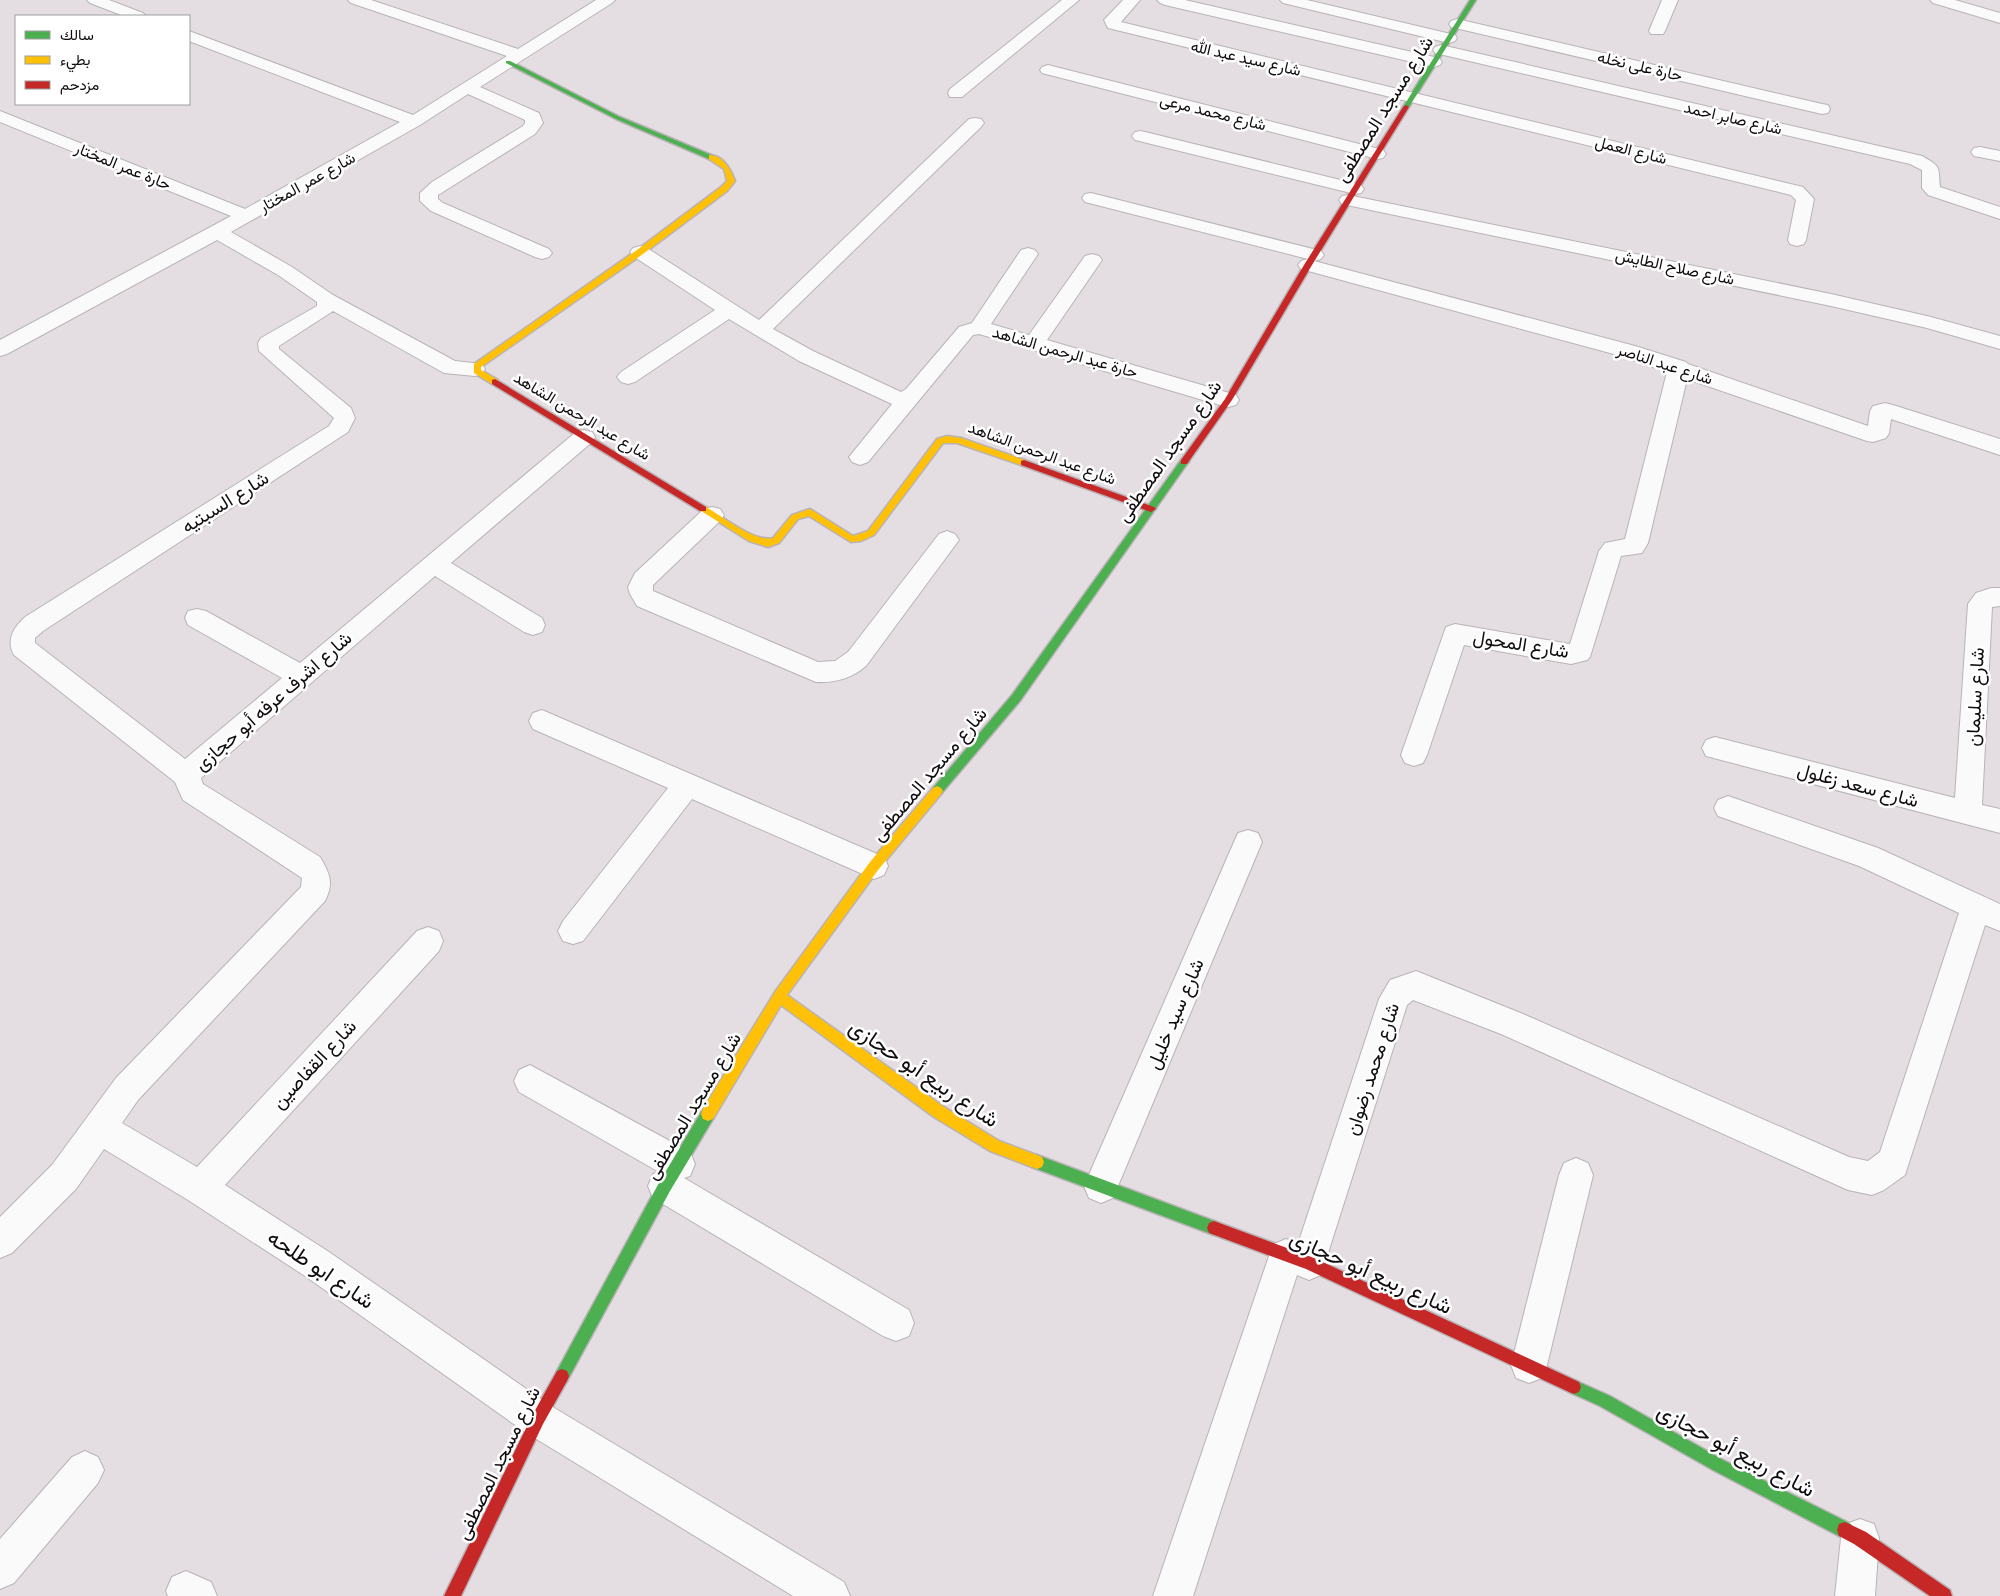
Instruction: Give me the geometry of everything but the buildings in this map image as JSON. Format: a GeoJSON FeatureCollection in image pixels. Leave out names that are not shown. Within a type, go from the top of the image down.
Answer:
{"type":"FeatureCollection","features":[{"type":"Feature","properties":{"kind":"street"},"geometry":{"type":"LineString","coordinates":[[95,0],[135,15]]}},
{"type":"Feature","properties":{"kind":"street"},"geometry":{"type":"LineString","coordinates":[[356,0],[514,59]]}},
{"type":"Feature","properties":{"kind":"street","name":"شارع عمر المختار"},"geometry":{"type":"LineString","coordinates":[[0,349],[217,232],[414,121],[607,0]]}},
{"type":"Feature","properties":{"kind":"street"},"geometry":{"type":"LineString","coordinates":[[956,93],[1071,0]]}},
{"type":"Feature","properties":{"kind":"street","name":"شارع سيد عبد الله"},"geometry":{"type":"LineString","coordinates":[[1132,0],[1112,20],[1114,25],[1412,97]]}},
{"type":"Feature","properties":{"kind":"street"},"geometry":{"type":"LineString","coordinates":[[1165,0],[1445,43]]}},
{"type":"Feature","properties":{"kind":"street"},"geometry":{"type":"LineString","coordinates":[[1288,0],[1445,43]]}},
{"type":"Feature","properties":{"kind":"street","name":"شارع مسجد المصطفى"},"geometry":{"type":"LineString","coordinates":[[452,1596],[538,1419],[672,1175],[779,996],[874,866],[1016,698],[1228,400],[1311,260],[1445,43],[1474,0]]}},
{"type":"Feature","properties":{"kind":"street"},"geometry":{"type":"LineString","coordinates":[[1658,31],[1670,0]]}},
{"type":"Feature","properties":{"kind":"street"},"geometry":{"type":"LineString","coordinates":[[1938,0],[1999,14]]}},
{"type":"Feature","properties":{"kind":"street"},"geometry":{"type":"LineString","coordinates":[[190,36],[414,121]]}},
{"type":"Feature","properties":{"kind":"street","name":"حارة على نخله"},"geometry":{"type":"LineString","coordinates":[[1445,43],[1822,109]]}},
{"type":"Feature","properties":{"kind":"street","name":"شارع صابر احمد"},"geometry":{"type":"LineString","coordinates":[[1445,43],[1916,160],[1931,168],[1931,188],[1934,191],[2000,213]]}},
{"type":"Feature","properties":{"kind":"street","name":"شارع عبد الرحمن الشاهد"},"geometry":{"type":"LineString","coordinates":[[514,59],[618,118],[716,159],[727,168],[731,181],[724,189],[640,252],[475,369],[712,515],[762,543],[776,541],[796,517],[802,513],[810,512],[851,539],[858,539],[871,533],[937,443],[948,439],[958,440],[1151,509]]}},
{"type":"Feature","properties":{"kind":"street","name":"شارع محمد مرعى"},"geometry":{"type":"LineString","coordinates":[[1048,70],[1377,154]]}},
{"type":"Feature","properties":{"kind":"street"},"geometry":{"type":"LineString","coordinates":[[468,88],[533,117],[534,123],[529,130],[438,186],[429,194],[429,202],[542,253]]}},
{"type":"Feature","properties":{"kind":"street","name":"شارع العمل"},"geometry":{"type":"LineString","coordinates":[[1412,97],[1797,191],[1805,198],[1797,240]]}},
{"type":"Feature","properties":{"kind":"street","name":"حارة عمر المختار"},"geometry":{"type":"LineString","coordinates":[[0,116],[246,216]]}},
{"type":"Feature","properties":{"kind":"street"},"geometry":{"type":"LineString","coordinates":[[760,330],[975,123]]}},
{"type":"Feature","properties":{"kind":"street","name":"شارع صلاح الطايش"},"geometry":{"type":"LineString","coordinates":[[1141,136],[1352,195],[1831,300],[1931,323],[2000,343]]}},
{"type":"Feature","properties":{"kind":"street"},"geometry":{"type":"LineString","coordinates":[[1980,152],[2000,156]]}},
{"type":"Feature","properties":{"kind":"street","name":"شارع عبد الناصر"},"geometry":{"type":"LineString","coordinates":[[1091,198],[1628,351],[1679,367],[1867,434],[1873,435],[1878,433],[1881,411],[1885,410],[2000,446]]}},
{"type":"Feature","properties":{"kind":"street"},"geometry":{"type":"LineString","coordinates":[[217,232],[285,271],[326,299],[451,368],[475,369]]}},
{"type":"Feature","properties":{"kind":"street"},"geometry":{"type":"LineString","coordinates":[[640,252],[760,330],[806,356],[890,396],[898,399],[910,396]]}},
{"type":"Feature","properties":{"kind":"street"},"geometry":{"type":"LineString","coordinates":[[979,327],[1028,254]]}},
{"type":"Feature","properties":{"kind":"street"},"geometry":{"type":"LineString","coordinates":[[1034,342],[1092,260]]}},
{"type":"Feature","properties":{"kind":"street","name":"شارع السبتيه"},"geometry":{"type":"LineString","coordinates":[[187,776],[23,648],[24,633],[34,624],[342,427],[345,417],[343,413],[269,351],[268,343],[324,310],[328,305],[326,299]]}},
{"type":"Feature","properties":{"kind":"street"},"geometry":{"type":"LineString","coordinates":[[628,377],[729,310]]}},
{"type":"Feature","properties":{"kind":"street","name":"حارة عبد الرحمن الشاهد"},"geometry":{"type":"LineString","coordinates":[[860,457],[966,332],[979,327],[1228,400]]}},
{"type":"Feature","properties":{"kind":"street","name":"شارع المحول"},"geometry":{"type":"LineString","coordinates":[[1414,755],[1455,634],[1571,654],[1578,654],[1581,650],[1611,551],[1618,548],[1631,548],[1636,543],[1679,367]]}},
{"type":"Feature","properties":{"kind":"street","name":"شارع اشرف عرفه أبو حجازى"},"geometry":{"type":"LineString","coordinates":[[0,1241],[64,1177],[127,1089],[315,892],[316,876],[310,866],[193,792],[188,785],[187,776],[200,760],[584,437]]}},
{"type":"Feature","properties":{"kind":"street"},"geometry":{"type":"LineString","coordinates":[[712,515],[644,579],[640,586],[640,593],[646,599],[816,672],[833,673],[847,669],[858,659],[947,540]]}},
{"type":"Feature","properties":{"kind":"street"},"geometry":{"type":"LineString","coordinates":[[434,564],[533,625]]}},
{"type":"Feature","properties":{"kind":"street","name":"شارع سليمان"},"geometry":{"type":"LineString","coordinates":[[1968,813],[1980,604],[1984,599],[2000,597]]}},
{"type":"Feature","properties":{"kind":"street"},"geometry":{"type":"LineString","coordinates":[[197,618],[301,676]]}},
{"type":"Feature","properties":{"kind":"street"},"geometry":{"type":"LineString","coordinates":[[542,721],[874,866]]}},
{"type":"Feature","properties":{"kind":"street","name":"شارع سعد زغلول"},"geometry":{"type":"LineString","coordinates":[[1715,748],[2000,821]]}},
{"type":"Feature","properties":{"kind":"street"},"geometry":{"type":"LineString","coordinates":[[573,931],[688,784]]}},
{"type":"Feature","properties":{"kind":"street"},"geometry":{"type":"LineString","coordinates":[[1728,808],[1868,857],[1988,912]]}},
{"type":"Feature","properties":{"kind":"street","name":"شارع سيد خليل"},"geometry":{"type":"LineString","coordinates":[[1101,1186],[1248,842]]}},
{"type":"Feature","properties":{"kind":"street","name":"شارع محمد رضوان"},"geometry":{"type":"LineString","coordinates":[[1173,1596],[1397,993],[1403,988],[1416,985],[1512,1024],[1848,1173],[1872,1178],[1893,1163],[1988,912]]}},
{"type":"Feature","properties":{"kind":"street","name":"شارع القفاصين"},"geometry":{"type":"LineString","coordinates":[[200,1188],[428,941]]}},
{"type":"Feature","properties":{"kind":"street","name":"شارع ربيع أبو حجازى"},"geometry":{"type":"LineString","coordinates":[[779,996],[957,1124],[996,1146],[1297,1260],[1605,1401],[1718,1465],[1860,1538],[1944,1596]]}},
{"type":"Feature","properties":{"kind":"street"},"geometry":{"type":"LineString","coordinates":[[530,1080],[896,1323]]}},
{"type":"Feature","properties":{"kind":"street","name":"شارع ابو طلحه"},"geometry":{"type":"LineString","coordinates":[[99,1128],[200,1188],[316,1264],[538,1419],[830,1596]]}},
{"type":"Feature","properties":{"kind":"street"},"geometry":{"type":"LineString","coordinates":[[1529,1365],[1576,1175]]}},
{"type":"Feature","properties":{"kind":"street"},"geometry":{"type":"LineString","coordinates":[[0,1569],[85,1470]]}},
{"type":"Feature","properties":{"kind":"street"},"geometry":{"type":"LineString","coordinates":[[1855,1596],[1860,1538]]}},
{"type":"Feature","properties":{"kind":"traffic: fast"},"geometry":{"type":"LineString","coordinates":[[1406,107],[1473,0]]}},
{"type":"Feature","properties":{"kind":"traffic: fast"},"geometry":{"type":"LineString","coordinates":[[508,62],[618,118],[712,157]]}},
{"type":"Feature","properties":{"kind":"traffic: fast"},"geometry":{"type":"LineString","coordinates":[[937,791],[1016,698],[1184,462]]}},
{"type":"Feature","properties":{"kind":"traffic: fast"},"geometry":{"type":"LineString","coordinates":[[562,1376],[665,1186],[708,1114]]}},
{"type":"Feature","properties":{"kind":"traffic: fast"},"geometry":{"type":"LineString","coordinates":[[1037,1162],[1214,1228]]}},
{"type":"Feature","properties":{"kind":"traffic: fast"},"geometry":{"type":"LineString","coordinates":[[1574,1387],[1605,1401],[1718,1465],[1845,1530]]}},
{"type":"Feature","properties":{"kind":"traffic: slow"},"geometry":{"type":"LineString","coordinates":[[495,382],[477,371],[477,366],[640,252],[724,189],[731,181],[727,168],[712,157]]}},
{"type":"Feature","properties":{"kind":"traffic: slow"},"geometry":{"type":"LineString","coordinates":[[703,509],[752,539],[768,543],[776,541],[795,517],[810,512],[851,539],[858,539],[871,533],[940,441],[947,439],[958,440],[1024,463]]}},
{"type":"Feature","properties":{"kind":"traffic: slow"},"geometry":{"type":"LineString","coordinates":[[708,1114],[779,996],[874,866],[937,791]]}},
{"type":"Feature","properties":{"kind":"traffic: slow"},"geometry":{"type":"LineString","coordinates":[[779,996],[939,1112],[995,1146],[1037,1162]]}},
{"type":"Feature","properties":{"kind":"traffic: jam"},"geometry":{"type":"LineString","coordinates":[[1184,462],[1228,400],[1308,265],[1406,107]]}},
{"type":"Feature","properties":{"kind":"traffic: jam"},"geometry":{"type":"LineString","coordinates":[[495,382],[703,509]]}},
{"type":"Feature","properties":{"kind":"traffic: jam"},"geometry":{"type":"LineString","coordinates":[[1024,463],[1151,509]]}},
{"type":"Feature","properties":{"kind":"traffic: jam"},"geometry":{"type":"LineString","coordinates":[[1214,1228],[1309,1263],[1574,1387]]}},
{"type":"Feature","properties":{"kind":"traffic: jam"},"geometry":{"type":"LineString","coordinates":[[452,1596],[538,1419],[562,1376]]}},
{"type":"Feature","properties":{"kind":"traffic: jam"},"geometry":{"type":"LineString","coordinates":[[1845,1530],[1860,1538],[1944,1596]]}}]}
